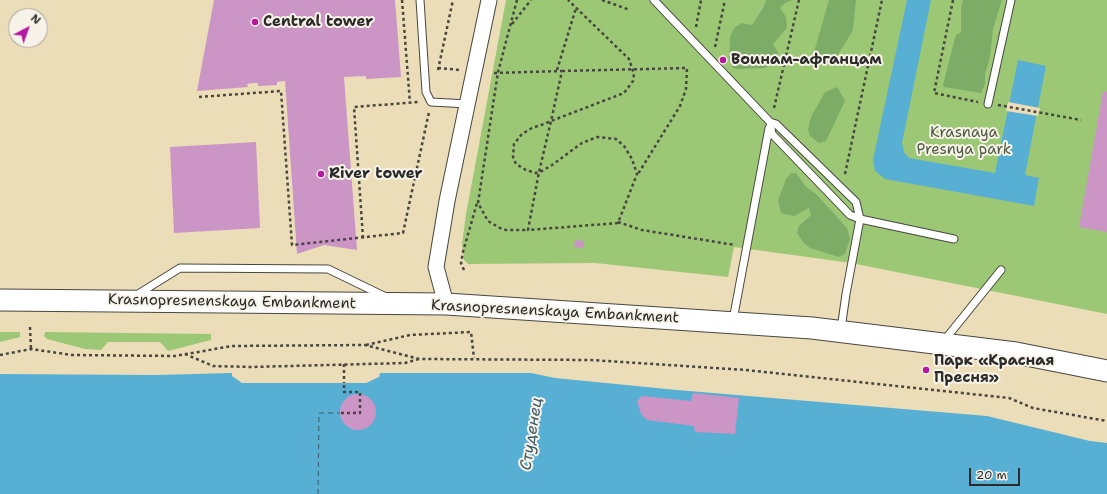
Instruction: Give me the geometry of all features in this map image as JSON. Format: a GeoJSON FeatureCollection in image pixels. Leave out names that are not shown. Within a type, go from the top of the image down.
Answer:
{"type":"FeatureCollection","features":[{"type":"Feature","properties":{"kind":"main road","name":"Krasnopresnenskaya Embankment"},"geometry":{"type":"LineString","coordinates":[[0,300],[446,304],[733,322],[841,331],[1016,352],[1107,371]]}},
{"type":"Feature","properties":{"kind":"street"},"geometry":{"type":"LineString","coordinates":[[446,304],[436,267],[447,202],[489,0]]}},
{"type":"Feature","properties":{"kind":"lane"},"geometry":{"type":"LineString","coordinates":[[420,0],[426,92],[431,102],[468,104]]}},
{"type":"Feature","properties":{"kind":"lane"},"geometry":{"type":"LineString","coordinates":[[654,0],[694,40],[770,122],[776,124],[856,202],[860,219],[846,294],[841,331]]}},
{"type":"Feature","properties":{"kind":"lane"},"geometry":{"type":"LineString","coordinates":[[988,104],[1011,0]]}},
{"type":"Feature","properties":{"kind":"lane"},"geometry":{"type":"LineString","coordinates":[[770,122],[772,134],[850,215],[860,219],[954,239]]}},
{"type":"Feature","properties":{"kind":"lane"},"geometry":{"type":"LineString","coordinates":[[733,322],[770,122]]}},
{"type":"Feature","properties":{"kind":"lane"},"geometry":{"type":"LineString","coordinates":[[126,301],[180,268],[328,269],[401,304]]}},
{"type":"Feature","properties":{"kind":"lane"},"geometry":{"type":"LineString","coordinates":[[942,343],[1001,270]]}},
{"type":"Feature","properties":{"kind":"path"},"geometry":{"type":"LineString","coordinates":[[402,0],[410,103]]}},
{"type":"Feature","properties":{"kind":"path"},"geometry":{"type":"LineString","coordinates":[[199,97],[281,91],[292,246],[403,233],[453,0]]}},
{"type":"Feature","properties":{"kind":"path"},"geometry":{"type":"LineString","coordinates":[[464,270],[461,263],[478,203],[498,72],[517,0]]}},
{"type":"Feature","properties":{"kind":"path"},"geometry":{"type":"LineString","coordinates":[[510,26],[531,0]]}},
{"type":"Feature","properties":{"kind":"path"},"geometry":{"type":"LineString","coordinates":[[568,0],[629,59],[633,68],[633,81],[624,93],[551,121],[522,134],[514,144],[513,157],[516,164],[526,170],[539,172],[582,143],[598,137],[616,140],[624,146],[632,159],[637,174]]}},
{"type":"Feature","properties":{"kind":"path"},"geometry":{"type":"LineString","coordinates":[[602,0],[630,10]]}},
{"type":"Feature","properties":{"kind":"path"},"geometry":{"type":"LineString","coordinates":[[694,40],[701,0]]}},
{"type":"Feature","properties":{"kind":"path"},"geometry":{"type":"LineString","coordinates":[[712,61],[725,0]]}},
{"type":"Feature","properties":{"kind":"path"},"geometry":{"type":"LineString","coordinates":[[770,122],[799,0]]}},
{"type":"Feature","properties":{"kind":"path"},"geometry":{"type":"LineString","coordinates":[[842,188],[882,0]]}},
{"type":"Feature","properties":{"kind":"path"},"geometry":{"type":"LineString","coordinates":[[953,0],[934,93],[988,104]]}},
{"type":"Feature","properties":{"kind":"path"},"geometry":{"type":"LineString","coordinates":[[557,70],[576,8]]}},
{"type":"Feature","properties":{"kind":"path"},"geometry":{"type":"LineString","coordinates":[[438,68],[468,71]]}},
{"type":"Feature","properties":{"kind":"path"},"geometry":{"type":"LineString","coordinates":[[494,73],[633,68],[686,68],[686,89],[680,106],[637,174],[618,222]]}},
{"type":"Feature","properties":{"kind":"path"},"geometry":{"type":"LineString","coordinates":[[528,230],[539,172],[562,71]]}},
{"type":"Feature","properties":{"kind":"path"},"geometry":{"type":"LineString","coordinates":[[363,238],[354,107],[431,102]]}},
{"type":"Feature","properties":{"kind":"path"},"geometry":{"type":"LineString","coordinates":[[1003,106],[1049,113],[1080,120]]}},
{"type":"Feature","properties":{"kind":"path"},"geometry":{"type":"LineString","coordinates":[[478,203],[488,221],[506,230],[528,230],[618,222],[642,230],[747,247]]}},
{"type":"Feature","properties":{"kind":"path"},"geometry":{"type":"LineString","coordinates":[[30,327],[31,349]]}},
{"type":"Feature","properties":{"kind":"path"},"geometry":{"type":"LineString","coordinates":[[0,355],[31,349],[72,356],[175,356],[232,346],[365,345],[410,335],[471,332],[474,358]]}},
{"type":"Feature","properties":{"kind":"path"},"geometry":{"type":"LineString","coordinates":[[365,345],[420,358],[591,360],[746,370],[1009,398],[1033,408],[1107,421]]}},
{"type":"Feature","properties":{"kind":"path"},"geometry":{"type":"LineString","coordinates":[[184,354],[213,366],[251,367],[405,363],[420,358]]}},
{"type":"Feature","properties":{"kind":"path"},"geometry":{"type":"LineString","coordinates":[[341,413],[360,413],[360,392],[344,392],[344,364]]}},
{"type":"Feature","properties":{"kind":"green space","name":"Krasnaya Presnya park"},"geometry":{"type":"Polygon","coordinates":[[[506,0],[1107,0],[1107,314],[851,263],[734,247],[728,277],[595,263],[468,264],[464,260],[462,244],[466,214],[506,0]]]}},
{"type":"Feature","properties":{"kind":"green space"},"geometry":{"type":"Polygon","coordinates":[[[766,0],[792,0],[785,3],[780,8],[786,17],[787,28],[773,44],[778,52],[777,61],[765,68],[733,68],[729,59],[730,37],[734,28],[742,23],[752,25],[763,8],[766,0]]]}},
{"type":"Feature","properties":{"kind":"green space"},"geometry":{"type":"Polygon","coordinates":[[[829,0],[856,0],[853,30],[836,58],[821,65],[814,52],[829,0]]]}},
{"type":"Feature","properties":{"kind":"green space"},"geometry":{"type":"Polygon","coordinates":[[[963,0],[1002,0],[993,29],[990,57],[985,75],[985,84],[981,93],[944,87],[943,85],[956,35],[961,32],[961,7],[963,0]]]}},
{"type":"Feature","properties":{"kind":"green space"},"geometry":{"type":"Polygon","coordinates":[[[837,87],[845,101],[826,141],[819,143],[810,136],[808,130],[811,117],[825,92],[837,87]]]}},
{"type":"Feature","properties":{"kind":"green space"},"geometry":{"type":"Polygon","coordinates":[[[791,173],[796,173],[806,187],[816,194],[847,228],[850,239],[845,254],[839,257],[810,248],[804,243],[797,233],[799,226],[811,215],[809,208],[794,216],[781,213],[778,200],[786,179],[791,173]]]}},
{"type":"Feature","properties":{"kind":"green space"},"geometry":{"type":"Polygon","coordinates":[[[0,332],[20,332],[20,337],[0,342],[0,332]]]}},
{"type":"Feature","properties":{"kind":"green space"},"geometry":{"type":"Polygon","coordinates":[[[45,332],[211,334],[211,340],[168,351],[160,342],[108,342],[101,350],[85,349],[47,339],[44,336],[45,332]]]}},
{"type":"Feature","properties":{"kind":"water"},"geometry":{"type":"Polygon","coordinates":[[[907,0],[931,0],[902,143],[904,152],[909,158],[995,173],[1018,60],[1046,66],[1025,175],[1039,178],[1034,206],[885,179],[875,171],[873,160],[907,0]]]}},
{"type":"Feature","properties":{"kind":"water","name":"Студенец"},"geometry":{"type":"Polygon","coordinates":[[[232,373],[531,373],[555,378],[677,390],[987,416],[1090,441],[1107,443],[1107,494],[0,494],[0,374],[156,375],[232,373]]]}},
{"type":"Feature","properties":{"kind":"pier"},"geometry":{"type":"Polygon","coordinates":[[[1008,102],[1040,108],[1038,116],[1006,111],[1008,102]]]}},
{"type":"Feature","properties":{"kind":"pier"},"geometry":{"type":"Polygon","coordinates":[[[232,373],[380,373],[379,377],[366,383],[242,383],[232,376],[232,373]]]}},
{"type":"Feature","properties":{"kind":"building"},"geometry":{"type":"Polygon","coordinates":[[[214,0],[395,0],[401,77],[366,79],[366,76],[344,77],[357,250],[324,245],[297,254],[285,81],[277,82],[277,85],[258,86],[258,83],[253,83],[247,84],[248,87],[197,91],[214,0]]]}},
{"type":"Feature","properties":{"kind":"building"},"geometry":{"type":"Polygon","coordinates":[[[1103,91],[1107,92],[1107,232],[1079,227],[1103,91]]]}},
{"type":"Feature","properties":{"kind":"building"},"geometry":{"type":"Polygon","coordinates":[[[256,142],[260,228],[174,233],[170,147],[256,142]]]}},
{"type":"Feature","properties":{"kind":"building"},"geometry":{"type":"Polygon","coordinates":[[[575,240],[584,241],[583,248],[574,247],[575,240]]]}},
{"type":"Feature","properties":{"kind":"building"},"geometry":{"type":"Polygon","coordinates":[[[693,393],[739,398],[735,434],[695,432],[694,426],[647,420],[641,414],[637,401],[642,396],[691,401],[693,393]]]}},
{"type":"Feature","properties":{"kind":"building"},"geometry":{"type":"Polygon","coordinates":[[[358,394],[368,397],[373,402],[376,412],[373,422],[368,427],[358,430],[348,427],[343,422],[340,412],[343,402],[348,397],[358,394]]]}},
{"type":"Feature","properties":{"kind":"ferry route"},"geometry":{"type":"LineString","coordinates":[[318,494],[319,413],[341,413]]}},
{"type":"Feature","properties":{"kind":"place","name":"Central tower"},"geometry":{"type":"Point","coordinates":[255,22]}},
{"type":"Feature","properties":{"kind":"place","name":"Воинам-афганцам"},"geometry":{"type":"Point","coordinates":[723,60]}},
{"type":"Feature","properties":{"kind":"place","name":"River tower"},"geometry":{"type":"Point","coordinates":[321,174]}},
{"type":"Feature","properties":{"kind":"place","name":"Парк «Красная Пресня»"},"geometry":{"type":"Point","coordinates":[926,370]}}]}
